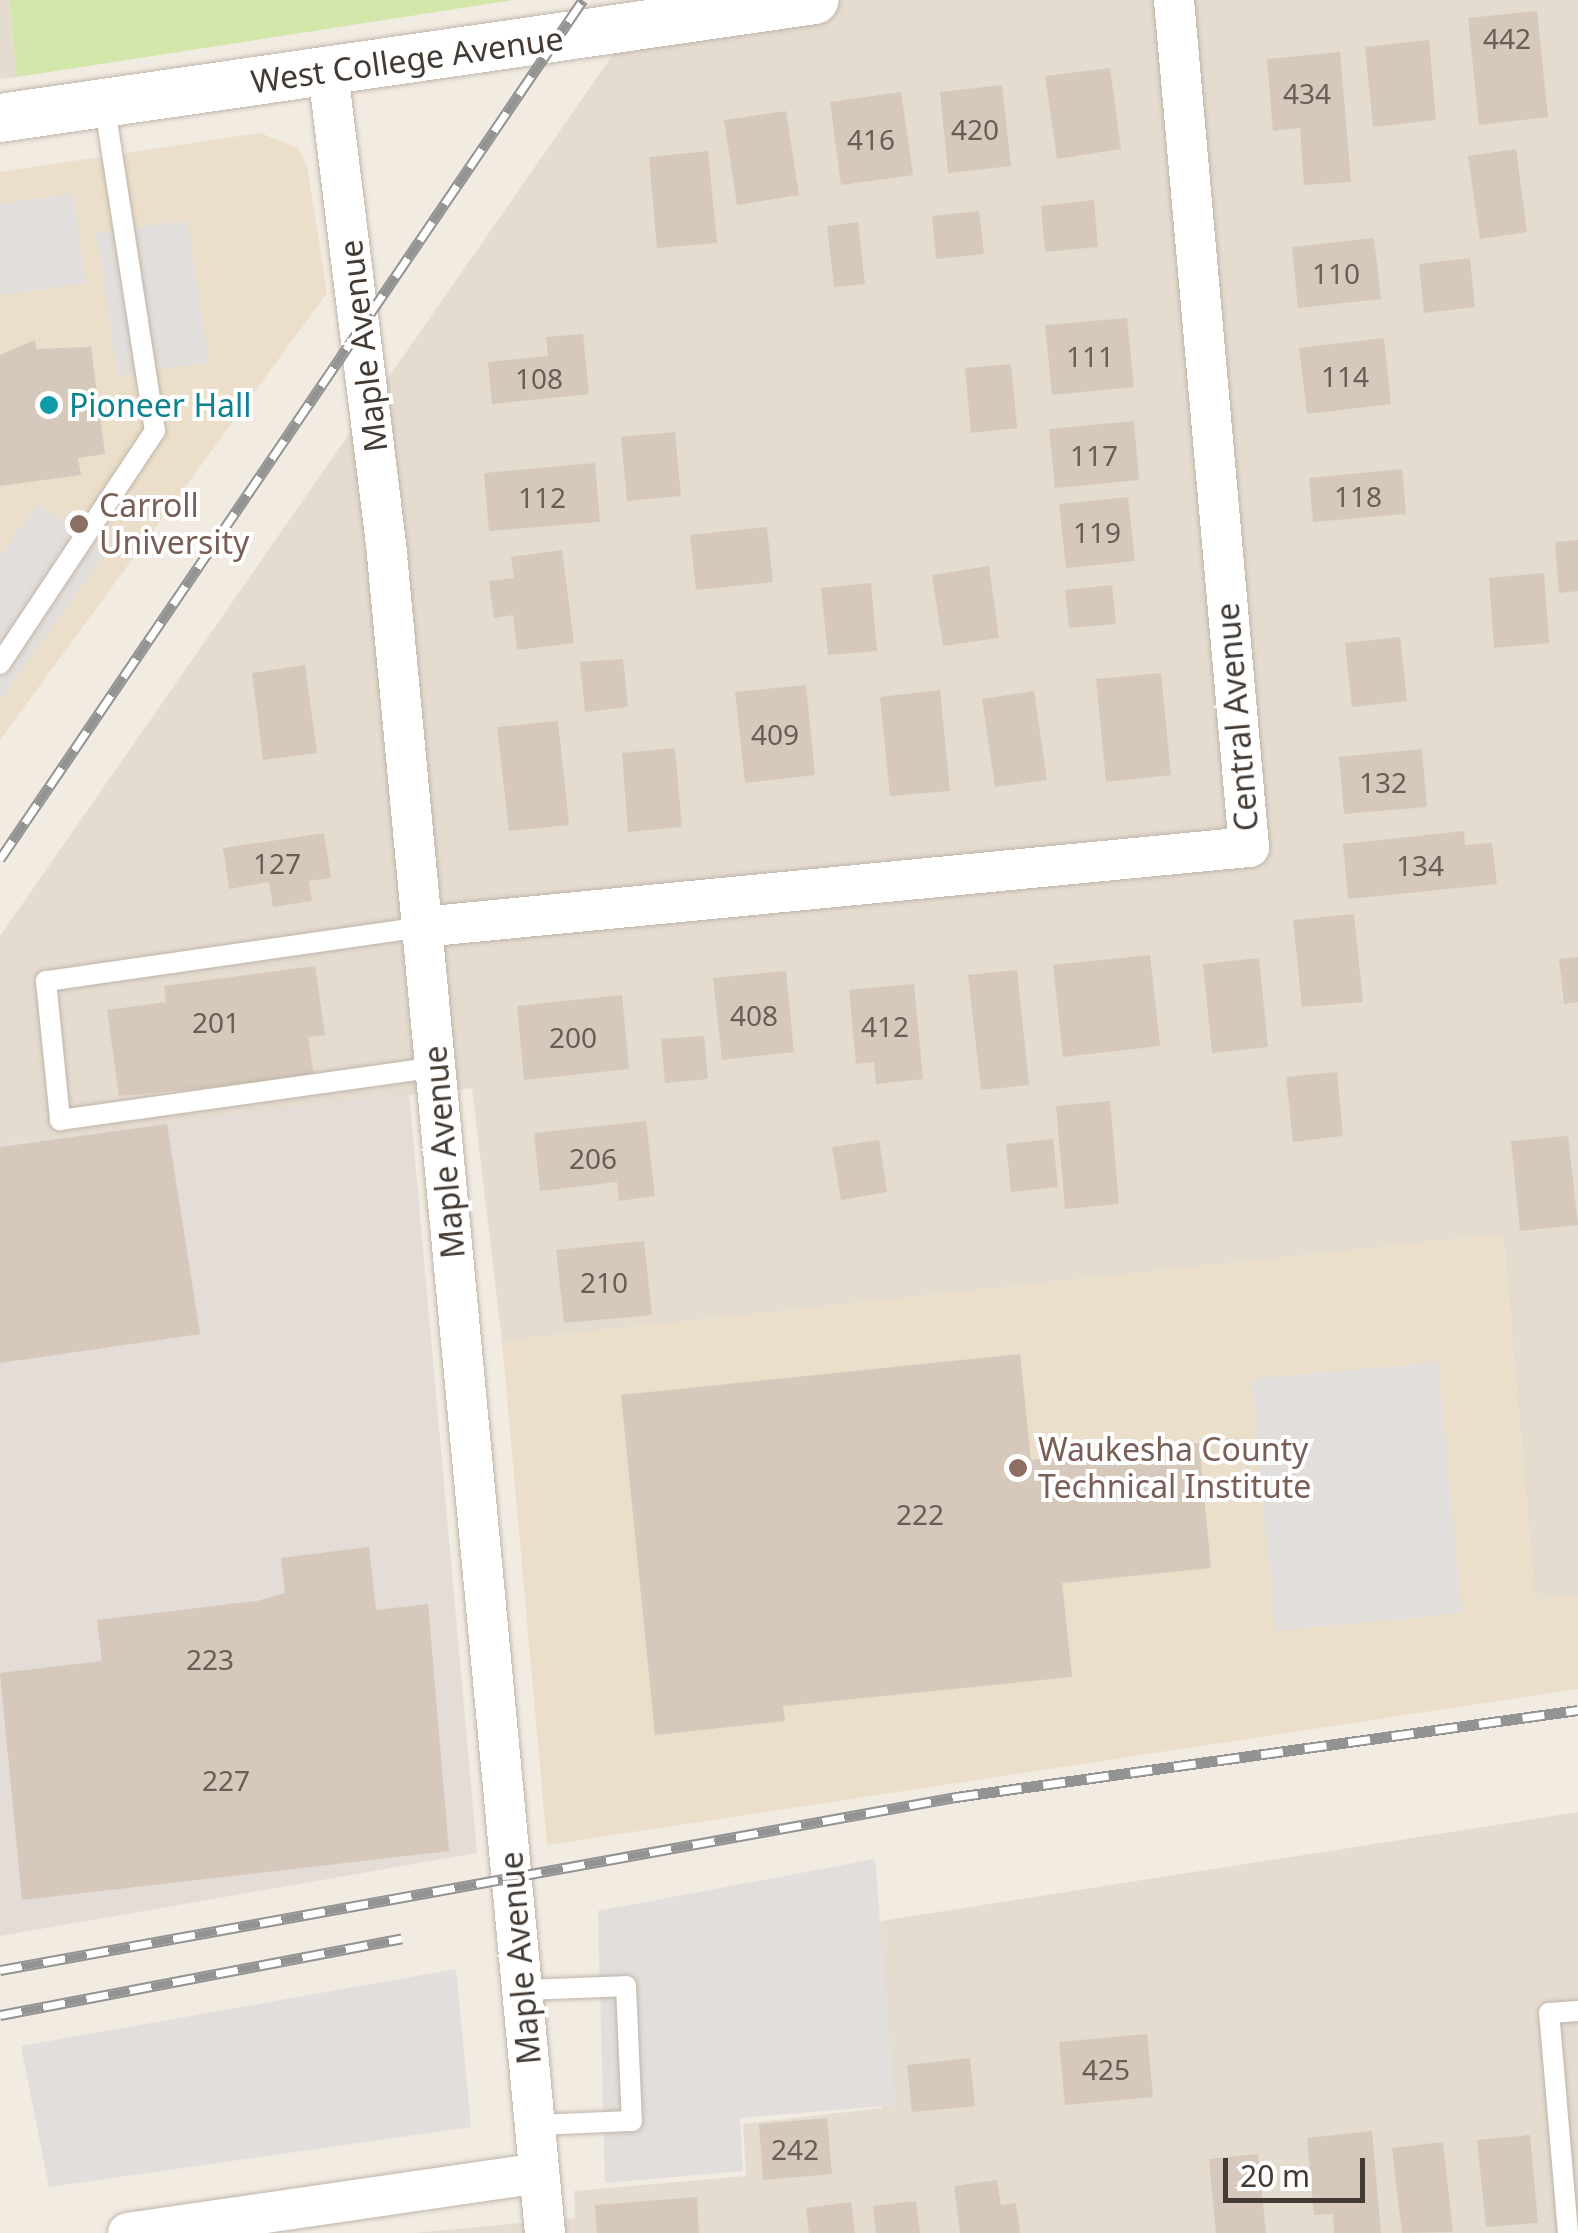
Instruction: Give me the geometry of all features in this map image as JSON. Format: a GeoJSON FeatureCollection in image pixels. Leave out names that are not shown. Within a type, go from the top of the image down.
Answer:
{"type":"FeatureCollection","features":[{"type":"Feature","properties":{"kind":"street","name":"West College Avenue"},"geometry":{"type":"LineString","coordinates":[[0,118],[814,0]]}},
{"type":"Feature","properties":{"kind":"street","name":"Central Avenue"},"geometry":{"type":"LineString","coordinates":[[422,927],[1250,846],[1174,0]]}},
{"type":"Feature","properties":{"kind":"street","name":"Maple Avenue"},"geometry":{"type":"LineString","coordinates":[[328,72],[422,927],[545,2233]]}},
{"type":"Feature","properties":{"kind":"street"},"geometry":{"type":"LineString","coordinates":[[128,2233],[539,2173]]}},
{"type":"Feature","properties":{"kind":"lane"},"geometry":{"type":"LineString","coordinates":[[0,664],[156,430],[104,103]]}},
{"type":"Feature","properties":{"kind":"lane"},"geometry":{"type":"LineString","coordinates":[[422,927],[46,981],[60,1120],[436,1067]]}},
{"type":"Feature","properties":{"kind":"lane"},"geometry":{"type":"LineString","coordinates":[[523,1990],[626,1986],[632,2122],[535,2126]]}},
{"type":"Feature","properties":{"kind":"lane"},"geometry":{"type":"LineString","coordinates":[[1568,2233],[1549,2014],[1578,2010]]}},
{"type":"Feature","properties":{"kind":"shaded area"},"geometry":{"type":"Polygon","coordinates":[[[0,0],[9,0],[17,77],[0,79],[0,0]]]}},
{"type":"Feature","properties":{"kind":"shaded area"},"geometry":{"type":"Polygon","coordinates":[[[651,0],[1578,0],[1578,1595],[1535,1600],[1503,1234],[502,1341],[472,1088],[0,1145],[0,936],[651,0]]]}},
{"type":"Feature","properties":{"kind":"shaded area","name":"Carroll University"},"geometry":{"type":"Polygon","coordinates":[[[260,133],[298,148],[307,166],[327,293],[0,740],[0,172],[260,133]]]}},
{"type":"Feature","properties":{"kind":"shaded area"},"geometry":{"type":"Polygon","coordinates":[[[73,193],[86,283],[0,295],[0,204],[73,193]]]}},
{"type":"Feature","properties":{"kind":"shaded area"},"geometry":{"type":"Polygon","coordinates":[[[187,220],[209,362],[118,376],[96,233],[187,220]]]}},
{"type":"Feature","properties":{"kind":"shaded area"},"geometry":{"type":"Polygon","coordinates":[[[37,504],[106,553],[0,700],[0,555],[37,504]]]}},
{"type":"Feature","properties":{"kind":"shaded area"},"geometry":{"type":"Polygon","coordinates":[[[409,1093],[477,1853],[0,1936],[0,1145],[409,1093]]]}},
{"type":"Feature","properties":{"kind":"shaded area","name":"Waukesha County Technical Institute"},"geometry":{"type":"Polygon","coordinates":[[[1503,1234],[1535,1599],[1578,1595],[1578,1689],[547,1845],[502,1341],[1503,1234]]]}},
{"type":"Feature","properties":{"kind":"shaded area"},"geometry":{"type":"Polygon","coordinates":[[[1438,1362],[1462,1613],[1275,1631],[1251,1379],[1438,1362]]]}},
{"type":"Feature","properties":{"kind":"shaded area"},"geometry":{"type":"Polygon","coordinates":[[[1578,1812],[1578,2233],[414,2233],[575,2218],[574,2191],[746,2176],[743,2124],[882,2108],[868,1923],[1578,1812]]]}},
{"type":"Feature","properties":{"kind":"shaded area"},"geometry":{"type":"Polygon","coordinates":[[[875,1859],[895,2105],[740,2118],[743,2171],[605,2183],[598,1911],[875,1859]]]}},
{"type":"Feature","properties":{"kind":"shaded area"},"geometry":{"type":"Polygon","coordinates":[[[456,1969],[471,2127],[49,2187],[21,2046],[456,1969]]]}},
{"type":"Feature","properties":{"kind":"green space"},"geometry":{"type":"Polygon","coordinates":[[[9,0],[513,0],[17,77],[9,0]]]}},
{"type":"Feature","properties":{"kind":"building"},"geometry":{"type":"Polygon","coordinates":[[[1537,11],[1548,117],[1479,125],[1468,18],[1537,11]]]}},
{"type":"Feature","properties":{"kind":"building"},"geometry":{"type":"Polygon","coordinates":[[[1429,40],[1436,120],[1373,127],[1365,47],[1429,40]]]}},
{"type":"Feature","properties":{"kind":"building"},"geometry":{"type":"Polygon","coordinates":[[[1340,52],[1351,182],[1304,185],[1300,128],[1273,131],[1267,59],[1340,52]]]}},
{"type":"Feature","properties":{"kind":"building"},"geometry":{"type":"Polygon","coordinates":[[[1110,68],[1121,149],[1057,159],[1045,76],[1110,68]]]}},
{"type":"Feature","properties":{"kind":"building"},"geometry":{"type":"Polygon","coordinates":[[[1002,85],[1011,166],[948,173],[940,92],[1002,85]]]}},
{"type":"Feature","properties":{"kind":"building"},"geometry":{"type":"Polygon","coordinates":[[[901,92],[913,175],[841,185],[830,102],[901,92]]]}},
{"type":"Feature","properties":{"kind":"building"},"geometry":{"type":"Polygon","coordinates":[[[786,111],[799,195],[737,205],[724,120],[786,111]]]}},
{"type":"Feature","properties":{"kind":"building"},"geometry":{"type":"Polygon","coordinates":[[[1516,149],[1527,232],[1480,239],[1468,156],[1516,149]]]}},
{"type":"Feature","properties":{"kind":"building"},"geometry":{"type":"Polygon","coordinates":[[[708,151],[717,243],[657,248],[649,157],[708,151]]]}},
{"type":"Feature","properties":{"kind":"building"},"geometry":{"type":"Polygon","coordinates":[[[1094,200],[1098,247],[1045,252],[1041,206],[1094,200]]]}},
{"type":"Feature","properties":{"kind":"building"},"geometry":{"type":"Polygon","coordinates":[[[979,211],[984,254],[936,259],[932,216],[979,211]]]}},
{"type":"Feature","properties":{"kind":"building"},"geometry":{"type":"Polygon","coordinates":[[[858,222],[865,284],[834,287],[827,226],[858,222]]]}},
{"type":"Feature","properties":{"kind":"building"},"geometry":{"type":"Polygon","coordinates":[[[1374,238],[1381,299],[1298,308],[1292,247],[1374,238]]]}},
{"type":"Feature","properties":{"kind":"building"},"geometry":{"type":"Polygon","coordinates":[[[1470,258],[1475,307],[1424,313],[1419,264],[1470,258]]]}},
{"type":"Feature","properties":{"kind":"building"},"geometry":{"type":"Polygon","coordinates":[[[1127,318],[1134,387],[1052,395],[1045,325],[1127,318]]]}},
{"type":"Feature","properties":{"kind":"building"},"geometry":{"type":"Polygon","coordinates":[[[583,334],[589,394],[492,404],[488,362],[548,356],[546,337],[583,334]]]}},
{"type":"Feature","properties":{"kind":"building"},"geometry":{"type":"Polygon","coordinates":[[[1384,338],[1391,404],[1307,414],[1299,348],[1384,338]]]}},
{"type":"Feature","properties":{"kind":"building","name":"Pioneer Hall"},"geometry":{"type":"Polygon","coordinates":[[[35,340],[36,349],[91,347],[105,454],[78,458],[81,475],[0,486],[0,355],[35,340]]]}},
{"type":"Feature","properties":{"kind":"building"},"geometry":{"type":"Polygon","coordinates":[[[1011,364],[1017,428],[971,433],[965,368],[1011,364]]]}},
{"type":"Feature","properties":{"kind":"building"},"geometry":{"type":"Polygon","coordinates":[[[1134,421],[1139,480],[1055,488],[1049,429],[1134,421]]]}},
{"type":"Feature","properties":{"kind":"building"},"geometry":{"type":"Polygon","coordinates":[[[675,432],[681,496],[627,501],[621,437],[675,432]]]}},
{"type":"Feature","properties":{"kind":"building"},"geometry":{"type":"Polygon","coordinates":[[[595,463],[600,522],[489,531],[484,473],[595,463]]]}},
{"type":"Feature","properties":{"kind":"building"},"geometry":{"type":"Polygon","coordinates":[[[1402,469],[1406,514],[1313,522],[1309,478],[1402,469]]]}},
{"type":"Feature","properties":{"kind":"building"},"geometry":{"type":"Polygon","coordinates":[[[1128,497],[1135,561],[1066,568],[1059,504],[1128,497]]]}},
{"type":"Feature","properties":{"kind":"building"},"geometry":{"type":"Polygon","coordinates":[[[767,527],[773,582],[696,590],[690,535],[767,527]]]}},
{"type":"Feature","properties":{"kind":"building"},"geometry":{"type":"Polygon","coordinates":[[[1578,540],[1578,591],[1559,593],[1555,542],[1578,540]]]}},
{"type":"Feature","properties":{"kind":"building"},"geometry":{"type":"Polygon","coordinates":[[[562,550],[574,643],[517,650],[513,615],[494,618],[489,581],[514,578],[511,557],[562,550]]]}},
{"type":"Feature","properties":{"kind":"building"},"geometry":{"type":"Polygon","coordinates":[[[989,566],[999,638],[943,646],[932,575],[989,566]]]}},
{"type":"Feature","properties":{"kind":"building"},"geometry":{"type":"Polygon","coordinates":[[[1544,573],[1549,643],[1494,648],[1489,578],[1544,573]]]}},
{"type":"Feature","properties":{"kind":"building"},"geometry":{"type":"Polygon","coordinates":[[[871,583],[877,651],[828,655],[821,588],[871,583]]]}},
{"type":"Feature","properties":{"kind":"building"},"geometry":{"type":"Polygon","coordinates":[[[1112,585],[1116,624],[1069,628],[1065,590],[1112,585]]]}},
{"type":"Feature","properties":{"kind":"building"},"geometry":{"type":"Polygon","coordinates":[[[1400,637],[1407,701],[1352,707],[1345,643],[1400,637]]]}},
{"type":"Feature","properties":{"kind":"building"},"geometry":{"type":"Polygon","coordinates":[[[623,659],[628,707],[585,712],[580,662],[623,659]]]}},
{"type":"Feature","properties":{"kind":"building"},"geometry":{"type":"Polygon","coordinates":[[[305,665],[317,753],[263,760],[252,673],[305,665]]]}},
{"type":"Feature","properties":{"kind":"building"},"geometry":{"type":"Polygon","coordinates":[[[1161,673],[1171,775],[1106,782],[1096,679],[1161,673]]]}},
{"type":"Feature","properties":{"kind":"building"},"geometry":{"type":"Polygon","coordinates":[[[806,685],[815,775],[745,783],[735,692],[806,685]]]}},
{"type":"Feature","properties":{"kind":"building"},"geometry":{"type":"Polygon","coordinates":[[[940,690],[950,791],[890,796],[880,697],[940,690]]]}},
{"type":"Feature","properties":{"kind":"building"},"geometry":{"type":"Polygon","coordinates":[[[1034,691],[1047,780],[995,787],[982,699],[1034,691]]]}},
{"type":"Feature","properties":{"kind":"building"},"geometry":{"type":"Polygon","coordinates":[[[558,721],[569,825],[509,831],[497,727],[558,721]]]}},
{"type":"Feature","properties":{"kind":"building"},"geometry":{"type":"Polygon","coordinates":[[[675,748],[682,827],[628,832],[622,753],[675,748]]]}},
{"type":"Feature","properties":{"kind":"building"},"geometry":{"type":"Polygon","coordinates":[[[1422,749],[1427,807],[1344,814],[1339,757],[1422,749]]]}},
{"type":"Feature","properties":{"kind":"building"},"geometry":{"type":"Polygon","coordinates":[[[1464,831],[1465,845],[1492,843],[1497,884],[1348,899],[1343,844],[1464,831]]]}},
{"type":"Feature","properties":{"kind":"building"},"geometry":{"type":"Polygon","coordinates":[[[324,833],[331,878],[309,881],[312,901],[273,907],[269,882],[229,889],[223,848],[324,833]]]}},
{"type":"Feature","properties":{"kind":"building"},"geometry":{"type":"Polygon","coordinates":[[[1354,914],[1363,1002],[1302,1007],[1293,920],[1354,914]]]}},
{"type":"Feature","properties":{"kind":"building"},"geometry":{"type":"Polygon","coordinates":[[[1150,955],[1160,1046],[1063,1057],[1053,965],[1150,955]]]}},
{"type":"Feature","properties":{"kind":"building"},"geometry":{"type":"Polygon","coordinates":[[[1578,957],[1578,1002],[1564,1004],[1559,959],[1578,957]]]}},
{"type":"Feature","properties":{"kind":"building"},"geometry":{"type":"Polygon","coordinates":[[[1259,958],[1268,1047],[1212,1053],[1203,964],[1259,958]]]}},
{"type":"Feature","properties":{"kind":"building"},"geometry":{"type":"Polygon","coordinates":[[[315,966],[325,1035],[308,1037],[314,1078],[119,1096],[107,1010],[166,1002],[164,986],[315,966]]]}},
{"type":"Feature","properties":{"kind":"building"},"geometry":{"type":"Polygon","coordinates":[[[1017,970],[1029,1085],[981,1090],[968,975],[1017,970]]]}},
{"type":"Feature","properties":{"kind":"building"},"geometry":{"type":"Polygon","coordinates":[[[786,971],[794,1052],[722,1060],[713,978],[786,971]]]}},
{"type":"Feature","properties":{"kind":"building"},"geometry":{"type":"Polygon","coordinates":[[[914,984],[923,1079],[876,1084],[874,1062],[856,1064],[849,990],[914,984]]]}},
{"type":"Feature","properties":{"kind":"building"},"geometry":{"type":"Polygon","coordinates":[[[622,995],[629,1069],[524,1080],[517,1006],[622,995]]]}},
{"type":"Feature","properties":{"kind":"building"},"geometry":{"type":"Polygon","coordinates":[[[704,1036],[708,1079],[665,1083],[661,1039],[704,1036]]]}},
{"type":"Feature","properties":{"kind":"building"},"geometry":{"type":"Polygon","coordinates":[[[1337,1072],[1343,1136],[1293,1142],[1286,1077],[1337,1072]]]}},
{"type":"Feature","properties":{"kind":"building"},"geometry":{"type":"Polygon","coordinates":[[[1110,1101],[1119,1204],[1065,1209],[1056,1106],[1110,1101]]]}},
{"type":"Feature","properties":{"kind":"building"},"geometry":{"type":"Polygon","coordinates":[[[646,1121],[655,1196],[619,1201],[617,1182],[540,1191],[534,1133],[646,1121]]]}},
{"type":"Feature","properties":{"kind":"building"},"geometry":{"type":"Polygon","coordinates":[[[167,1124],[200,1334],[0,1363],[0,1147],[167,1124]]]}},
{"type":"Feature","properties":{"kind":"building"},"geometry":{"type":"Polygon","coordinates":[[[1568,1136],[1578,1225],[1520,1231],[1511,1141],[1568,1136]]]}},
{"type":"Feature","properties":{"kind":"building"},"geometry":{"type":"Polygon","coordinates":[[[1053,1139],[1058,1187],[1011,1192],[1006,1144],[1053,1139]]]}},
{"type":"Feature","properties":{"kind":"building"},"geometry":{"type":"Polygon","coordinates":[[[879,1140],[887,1192],[841,1200],[832,1147],[879,1140]]]}},
{"type":"Feature","properties":{"kind":"building"},"geometry":{"type":"Polygon","coordinates":[[[644,1241],[652,1315],[564,1323],[556,1250],[644,1241]]]}},
{"type":"Feature","properties":{"kind":"building"},"geometry":{"type":"Polygon","coordinates":[[[1020,1354],[1031,1460],[1199,1443],[1211,1568],[1062,1583],[1072,1677],[783,1706],[785,1721],[655,1735],[621,1395],[1020,1354]]]}},
{"type":"Feature","properties":{"kind":"building"},"geometry":{"type":"Polygon","coordinates":[[[369,1547],[376,1610],[428,1604],[449,1851],[22,1900],[0,1673],[102,1661],[97,1620],[257,1601],[285,1593],[281,1558],[369,1547]]]}},
{"type":"Feature","properties":{"kind":"building"},"geometry":{"type":"Polygon","coordinates":[[[1147,2034],[1153,2097],[1065,2105],[1059,2042],[1147,2034]]]}},
{"type":"Feature","properties":{"kind":"building"},"geometry":{"type":"Polygon","coordinates":[[[970,2058],[975,2106],[912,2112],[907,2065],[970,2058]]]}},
{"type":"Feature","properties":{"kind":"building"},"geometry":{"type":"Polygon","coordinates":[[[827,2118],[832,2174],[763,2180],[759,2124],[827,2118]]]}},
{"type":"Feature","properties":{"kind":"building"},"geometry":{"type":"Polygon","coordinates":[[[1372,2131],[1381,2233],[1334,2233],[1333,2214],[1314,2215],[1307,2138],[1372,2131]]]}},
{"type":"Feature","properties":{"kind":"building"},"geometry":{"type":"Polygon","coordinates":[[[1530,2135],[1538,2223],[1486,2227],[1477,2140],[1530,2135]]]}},
{"type":"Feature","properties":{"kind":"building"},"geometry":{"type":"Polygon","coordinates":[[[1443,2142],[1453,2232],[1402,2233],[1392,2148],[1443,2142]]]}},
{"type":"Feature","properties":{"kind":"building"},"geometry":{"type":"Polygon","coordinates":[[[1258,2154],[1266,2233],[1216,2233],[1209,2159],[1258,2154]]]}},
{"type":"Feature","properties":{"kind":"building"},"geometry":{"type":"Polygon","coordinates":[[[997,2180],[1001,2205],[1016,2203],[1020,2233],[960,2233],[954,2186],[997,2180]]]}},
{"type":"Feature","properties":{"kind":"building"},"geometry":{"type":"Polygon","coordinates":[[[697,2197],[699,2233],[597,2233],[595,2205],[697,2197]]]}},
{"type":"Feature","properties":{"kind":"building"},"geometry":{"type":"Polygon","coordinates":[[[916,2201],[920,2233],[876,2233],[873,2206],[916,2201]]]}},
{"type":"Feature","properties":{"kind":"building"},"geometry":{"type":"Polygon","coordinates":[[[851,2202],[855,2233],[809,2233],[806,2208],[851,2202]]]}},
{"type":"Feature","properties":{"kind":"railway"},"geometry":{"type":"LineString","coordinates":[[0,859],[583,0]]}},
{"type":"Feature","properties":{"kind":"railway"},"geometry":{"type":"LineString","coordinates":[[0,1970],[956,1797],[1578,1710]]}},
{"type":"Feature","properties":{"kind":"railway"},"geometry":{"type":"LineString","coordinates":[[0,2015],[402,1938]]}},
{"type":"Feature","properties":{"kind":"place","name":"Pioneer Hall"},"geometry":{"type":"Point","coordinates":[49,405]}},
{"type":"Feature","properties":{"kind":"place","name":"Carroll University"},"geometry":{"type":"Point","coordinates":[79,524]}},
{"type":"Feature","properties":{"kind":"place","name":"Waukesha County Technical Institute"},"geometry":{"type":"Point","coordinates":[1018,1468]}}]}
